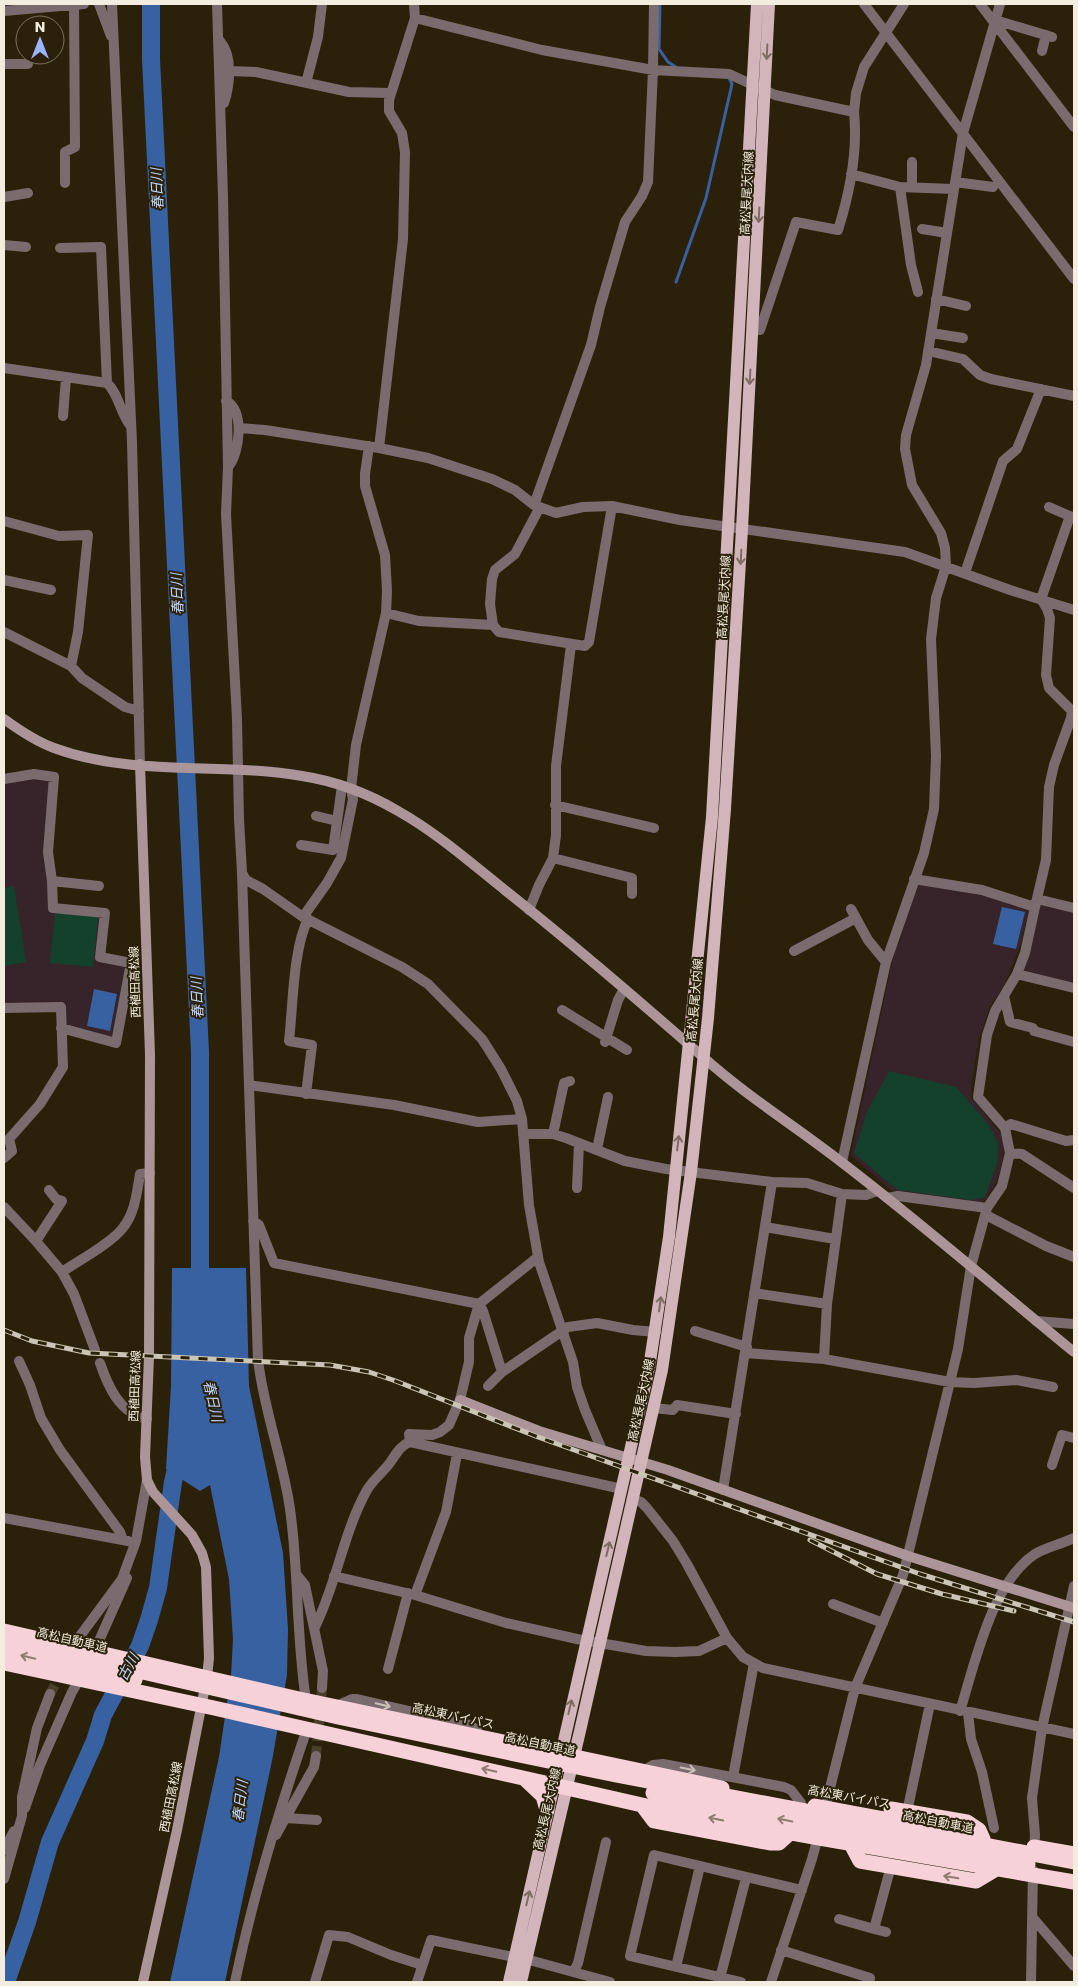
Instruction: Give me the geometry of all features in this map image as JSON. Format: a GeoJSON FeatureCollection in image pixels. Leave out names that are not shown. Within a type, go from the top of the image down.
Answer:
{"type":"FeatureCollection","features":[{"type":"Feature","properties":{"kind":"highway","name":"高松東バイパス"},"geometry":{"type":"LineString","coordinates":[[4,1631],[302,1699],[642,1772],[826,1808],[988,1833],[1035,1847],[1072,1854]]}},
{"type":"Feature","properties":{"kind":"highway","name":"高松自動車道"},"geometry":{"type":"LineString","coordinates":[[4,1640],[338,1717],[606,1773],[1072,1854]]}},
{"type":"Feature","properties":{"kind":"highway","name":"高松自動車道"},"geometry":{"type":"LineString","coordinates":[[4,1651],[615,1786],[862,1835],[1074,1872]]}},
{"type":"Feature","properties":{"kind":"highway"},"geometry":{"type":"LineString","coordinates":[[4,1663],[642,1805],[851,1844],[1074,1882]]}},
{"type":"Feature","properties":{"kind":"highway"},"geometry":{"type":"LineString","coordinates":[[523,1778],[543,1796],[547,1810]]}},
{"type":"Feature","properties":{"kind":"highway"},"geometry":{"type":"LineString","coordinates":[[853,1812],[873,1806],[967,1822],[979,1830],[988,1833]]}},
{"type":"Feature","properties":{"kind":"highway"},"geometry":{"type":"LineString","coordinates":[[851,1844],[860,1861],[976,1881],[996,1869]]}},
{"type":"Feature","properties":{"kind":"main road","name":"高松長尾大内線"},"geometry":{"type":"LineString","coordinates":[[508,1982],[520,1958],[560,1786],[586,1640],[622,1489],[656,1332],[669,1237],[712,817],[757,4]]}},
{"type":"Feature","properties":{"kind":"main road","name":"高松長尾大内線"},"geometry":{"type":"LineString","coordinates":[[566,1756],[599,1642],[642,1461],[669,1329],[691,1172],[725,809],[753,330],[769,4]]}},
{"type":"Feature","properties":{"kind":"main road","name":"高松長尾大内線"},"geometry":{"type":"LineString","coordinates":[[521,1982],[520,1958],[547,1810],[560,1786]]}},
{"type":"Feature","properties":{"kind":"street"},"geometry":{"type":"LineString","coordinates":[[4,11],[79,4],[75,147],[65,152],[65,183]]}},
{"type":"Feature","properties":{"kind":"street"},"geometry":{"type":"LineString","coordinates":[[99,4],[114,46]]}},
{"type":"Feature","properties":{"kind":"street"},"geometry":{"type":"LineString","coordinates":[[112,4],[131,426],[140,764]]}},
{"type":"Feature","properties":{"kind":"street"},"geometry":{"type":"LineString","coordinates":[[217,4],[228,467],[226,514],[242,873],[259,1370],[262,1389],[284,1473],[297,1575],[302,1699]]}},
{"type":"Feature","properties":{"kind":"street"},"geometry":{"type":"LineString","coordinates":[[306,83],[318,38],[322,4]]}},
{"type":"Feature","properties":{"kind":"street"},"geometry":{"type":"LineString","coordinates":[[301,844],[333,850],[337,821],[347,788],[386,613],[385,554],[366,486],[365,474],[374,447],[403,230],[405,152],[402,134],[389,111],[390,93],[415,18],[414,4]]}},
{"type":"Feature","properties":{"kind":"street"},"geometry":{"type":"LineString","coordinates":[[612,506],[589,642],[586,646],[499,632],[493,625],[490,604],[492,579],[495,570],[515,554],[537,506],[591,345],[625,222],[642,196],[648,182],[654,70],[654,4]]}},
{"type":"Feature","properties":{"kind":"street"},"geometry":{"type":"LineString","coordinates":[[864,4],[1074,279]]}},
{"type":"Feature","properties":{"kind":"street"},"geometry":{"type":"LineString","coordinates":[[753,330],[760,330],[796,222],[838,230],[847,201],[851,174],[856,131],[854,112],[856,93],[864,67],[904,4]]}},
{"type":"Feature","properties":{"kind":"street"},"geometry":{"type":"LineString","coordinates":[[980,4],[1074,127]]}},
{"type":"Feature","properties":{"kind":"street"},"geometry":{"type":"LineString","coordinates":[[842,1162],[886,962],[924,853],[934,809],[936,756],[932,639],[936,598],[946,566],[944,542],[912,485],[905,449],[906,435],[928,351],[963,133],[1000,4]]}},
{"type":"Feature","properties":{"kind":"street"},"geometry":{"type":"LineString","coordinates":[[415,18],[542,50],[654,70],[729,74],[775,95],[854,112]]}},
{"type":"Feature","properties":{"kind":"street"},"geometry":{"type":"LineString","coordinates":[[994,21],[1049,36],[1042,51]]}},
{"type":"Feature","properties":{"kind":"street"},"geometry":{"type":"LineString","coordinates":[[218,38],[223,45],[230,71],[225,101],[220,111]]}},
{"type":"Feature","properties":{"kind":"street"},"geometry":{"type":"LineString","coordinates":[[230,71],[256,72],[349,92],[390,93]]}},
{"type":"Feature","properties":{"kind":"street"},"geometry":{"type":"LineString","coordinates":[[912,162],[912,187]]}},
{"type":"Feature","properties":{"kind":"street"},"geometry":{"type":"LineString","coordinates":[[851,174],[900,187],[954,185],[993,187]]}},
{"type":"Feature","properties":{"kind":"street"},"geometry":{"type":"LineString","coordinates":[[900,187],[911,265],[918,292]]}},
{"type":"Feature","properties":{"kind":"street"},"geometry":{"type":"LineString","coordinates":[[4,200],[28,192]]}},
{"type":"Feature","properties":{"kind":"street"},"geometry":{"type":"LineString","coordinates":[[922,229],[946,233]]}},
{"type":"Feature","properties":{"kind":"street"},"geometry":{"type":"LineString","coordinates":[[4,245],[26,248]]}},
{"type":"Feature","properties":{"kind":"street"},"geometry":{"type":"LineString","coordinates":[[60,248],[101,247],[107,383]]}},
{"type":"Feature","properties":{"kind":"street"},"geometry":{"type":"LineString","coordinates":[[936,299],[966,306]]}},
{"type":"Feature","properties":{"kind":"street"},"geometry":{"type":"LineString","coordinates":[[931,333],[963,338]]}},
{"type":"Feature","properties":{"kind":"street"},"geometry":{"type":"LineString","coordinates":[[928,351],[963,359],[980,375],[991,379],[1074,396]]}},
{"type":"Feature","properties":{"kind":"street"},"geometry":{"type":"LineString","coordinates":[[4,368],[107,383],[112,388],[126,420],[131,426]]}},
{"type":"Feature","properties":{"kind":"street"},"geometry":{"type":"LineString","coordinates":[[63,416],[66,378]]}},
{"type":"Feature","properties":{"kind":"street"},"geometry":{"type":"LineString","coordinates":[[965,573],[1003,461],[1017,449],[1041,389]]}},
{"type":"Feature","properties":{"kind":"street"},"geometry":{"type":"LineString","coordinates":[[226,401],[233,404],[236,409],[240,428],[233,462],[228,467]]}},
{"type":"Feature","properties":{"kind":"street"},"geometry":{"type":"LineString","coordinates":[[240,428],[265,430],[374,447],[428,458],[492,479],[515,490],[537,506],[556,513],[583,507],[612,506],[680,520],[905,552],[1074,610]]}},
{"type":"Feature","properties":{"kind":"street"},"geometry":{"type":"LineString","coordinates":[[1041,599],[1072,517],[1049,507]]}},
{"type":"Feature","properties":{"kind":"street"},"geometry":{"type":"LineString","coordinates":[[4,521],[59,536],[88,536],[78,632],[71,666]]}},
{"type":"Feature","properties":{"kind":"street"},"geometry":{"type":"LineString","coordinates":[[4,580],[51,590]]}},
{"type":"Feature","properties":{"kind":"street"},"geometry":{"type":"LineString","coordinates":[[771,1982],[818,1838],[856,1688],[903,1575],[958,1349],[971,1266],[987,1211],[1002,1186],[1010,1153],[1005,1128],[978,1097],[987,1035],[995,1011],[1017,974],[1025,953],[1046,860],[1051,780],[1054,765],[1073,711],[1049,688],[1046,675],[1050,618],[1041,599]]}},
{"type":"Feature","properties":{"kind":"street"},"geometry":{"type":"LineString","coordinates":[[386,613],[419,621],[493,625]]}},
{"type":"Feature","properties":{"kind":"street"},"geometry":{"type":"LineString","coordinates":[[4,632],[71,666],[82,678],[113,699],[126,707],[139,711]]}},
{"type":"Feature","properties":{"kind":"street"},"geometry":{"type":"LineString","coordinates":[[529,910],[553,858],[556,835],[556,766],[571,645]]}},
{"type":"Feature","properties":{"kind":"street"},"geometry":{"type":"LineString","coordinates":[[4,719],[25,734],[52,747],[102,761],[303,776],[347,788],[398,810],[428,830],[529,910],[703,1057],[842,1162],[1074,1352]]}},
{"type":"Feature","properties":{"kind":"street","name":"西植田高松線"},"geometry":{"type":"LineString","coordinates":[[140,764],[147,962],[150,1173],[149,1357],[145,1457],[147,1480],[152,1492],[192,1535],[202,1553],[206,1567],[209,1658],[213,1679],[143,1982]]}},
{"type":"Feature","properties":{"kind":"street"},"geometry":{"type":"LineString","coordinates":[[4,779],[34,774],[54,777],[48,852],[52,881],[52,908],[105,913],[100,957],[131,963],[147,962]]}},
{"type":"Feature","properties":{"kind":"street"},"geometry":{"type":"LineString","coordinates":[[306,1094],[312,1045],[290,1041],[298,951],[305,918],[319,891],[327,883],[341,858],[353,799],[347,788]]}},
{"type":"Feature","properties":{"kind":"street"},"geometry":{"type":"LineString","coordinates":[[555,805],[654,828]]}},
{"type":"Feature","properties":{"kind":"street"},"geometry":{"type":"LineString","coordinates":[[316,816],[337,821]]}},
{"type":"Feature","properties":{"kind":"street"},"geometry":{"type":"LineString","coordinates":[[553,858],[632,878],[632,894]]}},
{"type":"Feature","properties":{"kind":"street"},"geometry":{"type":"LineString","coordinates":[[242,873],[246,880],[263,889],[305,918],[402,967],[428,984],[482,1039],[501,1069],[517,1101],[522,1119],[529,1205],[538,1257],[573,1362],[577,1386],[602,1450]]}},
{"type":"Feature","properties":{"kind":"street"},"geometry":{"type":"LineString","coordinates":[[914,879],[982,890],[1036,903],[1074,908]]}},
{"type":"Feature","properties":{"kind":"street"},"geometry":{"type":"LineString","coordinates":[[52,881],[99,886]]}},
{"type":"Feature","properties":{"kind":"street"},"geometry":{"type":"LineString","coordinates":[[794,951],[853,914],[868,940],[886,962]]}},
{"type":"Feature","properties":{"kind":"street"},"geometry":{"type":"LineString","coordinates":[[61,1028],[116,1043],[131,963]]}},
{"type":"Feature","properties":{"kind":"street"},"geometry":{"type":"LineString","coordinates":[[1017,974],[1074,988]]}},
{"type":"Feature","properties":{"kind":"street"},"geometry":{"type":"LineString","coordinates":[[605,1039],[618,1000],[624,989]]}},
{"type":"Feature","properties":{"kind":"street"},"geometry":{"type":"LineString","coordinates":[[1004,996],[1010,1022],[1074,1042]]}},
{"type":"Feature","properties":{"kind":"street"},"geometry":{"type":"LineString","coordinates":[[4,1008],[61,1006],[63,1067],[40,1104],[9,1139],[12,1150],[4,1158]]}},
{"type":"Feature","properties":{"kind":"street"},"geometry":{"type":"LineString","coordinates":[[562,1010],[605,1039],[627,1050]]}},
{"type":"Feature","properties":{"kind":"street"},"geometry":{"type":"LineString","coordinates":[[552,1134],[564,1083],[570,1081]]}},
{"type":"Feature","properties":{"kind":"street"},"geometry":{"type":"LineString","coordinates":[[249,1086],[394,1105],[478,1122],[522,1119]]}},
{"type":"Feature","properties":{"kind":"street"},"geometry":{"type":"LineString","coordinates":[[597,1149],[608,1097]]}},
{"type":"Feature","properties":{"kind":"street"},"geometry":{"type":"LineString","coordinates":[[1005,1128],[1011,1124],[1066,1141],[1074,1140]]}},
{"type":"Feature","properties":{"kind":"street"},"geometry":{"type":"LineString","coordinates":[[523,1134],[552,1134],[597,1149],[625,1161],[675,1170],[772,1182],[807,1183],[842,1194],[866,1195],[878,1191]]}},
{"type":"Feature","properties":{"kind":"street"},"geometry":{"type":"LineString","coordinates":[[577,1188],[579,1143]]}},
{"type":"Feature","properties":{"kind":"street"},"geometry":{"type":"LineString","coordinates":[[1010,1153],[1022,1154],[1074,1188]]}},
{"type":"Feature","properties":{"kind":"street"},"geometry":{"type":"LineString","coordinates":[[62,1272],[122,1230],[136,1200],[140,1174],[150,1173]]}},
{"type":"Feature","properties":{"kind":"street"},"geometry":{"type":"LineString","coordinates":[[723,1490],[772,1182]]}},
{"type":"Feature","properties":{"kind":"street"},"geometry":{"type":"LineString","coordinates":[[36,1241],[62,1201],[56,1199],[49,1190]]}},
{"type":"Feature","properties":{"kind":"street"},"geometry":{"type":"LineString","coordinates":[[824,1359],[827,1304],[842,1194]]}},
{"type":"Feature","properties":{"kind":"street"},"geometry":{"type":"LineString","coordinates":[[886,1198],[898,1196],[987,1211],[1046,1246],[1074,1257]]}},
{"type":"Feature","properties":{"kind":"street"},"geometry":{"type":"LineString","coordinates":[[4,1207],[62,1272],[74,1294],[95,1350]]}},
{"type":"Feature","properties":{"kind":"street"},"geometry":{"type":"LineString","coordinates":[[253,1221],[259,1225],[274,1263],[479,1304],[483,1311],[502,1372]]}},
{"type":"Feature","properties":{"kind":"street"},"geometry":{"type":"LineString","coordinates":[[765,1227],[835,1239]]}},
{"type":"Feature","properties":{"kind":"street"},"geometry":{"type":"LineString","coordinates":[[410,1442],[409,1434],[432,1434],[446,1429],[450,1425],[460,1400],[469,1362],[469,1338],[479,1304],[538,1257]]}},
{"type":"Feature","properties":{"kind":"street"},"geometry":{"type":"LineString","coordinates":[[754,1293],[827,1304]]}},
{"type":"Feature","properties":{"kind":"street"},"geometry":{"type":"LineString","coordinates":[[1036,1321],[1074,1324]]}},
{"type":"Feature","properties":{"kind":"street"},"geometry":{"type":"LineString","coordinates":[[488,1386],[502,1372],[568,1327],[597,1323],[656,1332]]}},
{"type":"Feature","properties":{"kind":"street"},"geometry":{"type":"LineString","coordinates":[[695,1331],[746,1350],[824,1359],[950,1382],[974,1383],[1016,1380],[1053,1386]]}},
{"type":"Feature","properties":{"kind":"street"},"geometry":{"type":"LineString","coordinates":[[19,1361],[30,1385],[41,1418],[60,1450],[116,1526],[123,1540]]}},
{"type":"Feature","properties":{"kind":"street"},"geometry":{"type":"LineString","coordinates":[[100,1363],[108,1385],[117,1401],[139,1417],[147,1418]]}},
{"type":"Feature","properties":{"kind":"street"},"geometry":{"type":"LineString","coordinates":[[460,1400],[539,1431],[642,1461],[908,1556],[1072,1607]]}},
{"type":"Feature","properties":{"kind":"street"},"geometry":{"type":"LineString","coordinates":[[653,1408],[673,1410],[677,1405],[736,1414]]}},
{"type":"Feature","properties":{"kind":"street"},"geometry":{"type":"LineString","coordinates":[[1052,1465],[1062,1435],[1074,1438]]}},
{"type":"Feature","properties":{"kind":"street"},"geometry":{"type":"LineString","coordinates":[[315,1626],[325,1606],[350,1526],[368,1487],[378,1478],[403,1445],[410,1442],[457,1454],[622,1489]]}},
{"type":"Feature","properties":{"kind":"street"},"geometry":{"type":"LineString","coordinates":[[388,1669],[412,1594],[446,1512],[457,1454]]}},
{"type":"Feature","properties":{"kind":"street"},"geometry":{"type":"LineString","coordinates":[[97,1653],[126,1583],[147,1480]]}},
{"type":"Feature","properties":{"kind":"street"},"geometry":{"type":"LineString","coordinates":[[632,1499],[641,1502],[647,1508],[687,1564],[727,1638],[743,1657],[754,1664],[795,1676],[1074,1734]]}},
{"type":"Feature","properties":{"kind":"street"},"geometry":{"type":"LineString","coordinates":[[4,1518],[136,1541]]}},
{"type":"Feature","properties":{"kind":"street"},"geometry":{"type":"LineString","coordinates":[[988,1833],[984,1778],[964,1712],[991,1614],[1004,1586],[1019,1567],[1036,1553],[1074,1538]]}},
{"type":"Feature","properties":{"kind":"street"},"geometry":{"type":"LineString","coordinates":[[80,1636],[122,1579],[133,1554]]}},
{"type":"Feature","properties":{"kind":"street"},"geometry":{"type":"LineString","coordinates":[[297,1575],[305,1584],[315,1626],[323,1671],[322,1688]]}},
{"type":"Feature","properties":{"kind":"street"},"geometry":{"type":"LineString","coordinates":[[334,1576],[412,1594],[506,1623],[646,1651],[699,1651],[727,1638]]}},
{"type":"Feature","properties":{"kind":"street"},"geometry":{"type":"LineString","coordinates":[[1031,1982],[1035,1847],[1032,1798],[1042,1728],[1072,1607],[1074,1586]]}},
{"type":"Feature","properties":{"kind":"street"},"geometry":{"type":"LineString","coordinates":[[833,1604],[883,1623]]}},
{"type":"Feature","properties":{"kind":"street"},"geometry":{"type":"LineString","coordinates":[[733,1777],[754,1664]]}},
{"type":"Feature","properties":{"kind":"street"},"geometry":{"type":"LineString","coordinates":[[4,1879],[22,1816],[40,1765],[72,1692],[82,1681]]}},
{"type":"Feature","properties":{"kind":"street"},"geometry":{"type":"LineString","coordinates":[[22,1816],[22,1797],[37,1728],[50,1694]]}},
{"type":"Feature","properties":{"kind":"street"},"geometry":{"type":"LineString","coordinates":[[907,1812],[930,1704]]}},
{"type":"Feature","properties":{"kind":"street"},"geometry":{"type":"LineString","coordinates":[[235,1982],[251,1909],[271,1844],[301,1728]]}},
{"type":"Feature","properties":{"kind":"street"},"geometry":{"type":"LineString","coordinates":[[271,1844],[314,1767],[316,1756]]}},
{"type":"Feature","properties":{"kind":"street"},"geometry":{"type":"LineString","coordinates":[[642,1772],[653,1765],[662,1764],[733,1777],[784,1787],[796,1795],[801,1803]]}},
{"type":"Feature","properties":{"kind":"street"},"geometry":{"type":"LineString","coordinates":[[286,1818],[317,1820]]}},
{"type":"Feature","properties":{"kind":"street"},"geometry":{"type":"LineString","coordinates":[[4,1850],[15,1828],[19,1828]]}},
{"type":"Feature","properties":{"kind":"street"},"geometry":{"type":"LineString","coordinates":[[574,1971],[578,1962],[606,1842]]}},
{"type":"Feature","properties":{"kind":"street"},"geometry":{"type":"LineString","coordinates":[[741,1982],[630,1956],[654,1855],[802,1890]]}},
{"type":"Feature","properties":{"kind":"street"},"geometry":{"type":"LineString","coordinates":[[676,1967],[700,1866]]}},
{"type":"Feature","properties":{"kind":"street"},"geometry":{"type":"LineString","coordinates":[[874,1929],[892,1866]]}},
{"type":"Feature","properties":{"kind":"street"},"geometry":{"type":"LineString","coordinates":[[720,1978],[746,1878]]}},
{"type":"Feature","properties":{"kind":"street"},"geometry":{"type":"LineString","coordinates":[[839,1918],[886,1932]]}},
{"type":"Feature","properties":{"kind":"street"},"geometry":{"type":"LineString","coordinates":[[1032,1918],[1074,1966]]}},
{"type":"Feature","properties":{"kind":"street"},"geometry":{"type":"LineString","coordinates":[[316,1982],[329,1935],[348,1937],[391,1955],[422,1965]]}},
{"type":"Feature","properties":{"kind":"street"},"geometry":{"type":"LineString","coordinates":[[417,1982],[431,1940],[520,1958],[574,1971],[590,1979],[610,1982]]}},
{"type":"Feature","properties":{"kind":"street"},"geometry":{"type":"LineString","coordinates":[[781,1950],[870,1978],[869,1982]]}},
{"type":"Feature","properties":{"kind":"shaded area"},"geometry":{"type":"Polygon","coordinates":[[[36,777],[51,778],[51,909],[102,914],[96,957],[129,964],[114,1038],[64,1026],[64,1004],[4,1004],[4,782],[36,777]]]}},
{"type":"Feature","properties":{"kind":"shaded area"},"geometry":{"type":"Polygon","coordinates":[[[916,883],[982,894],[1029,910],[1021,944],[1004,986],[990,1006],[979,1038],[972,1078],[971,1097],[1001,1134],[1004,1144],[1003,1159],[997,1181],[986,1199],[979,1204],[898,1193],[888,1188],[851,1155],[896,944],[899,944],[905,924],[902,922],[916,883]]]}},
{"type":"Feature","properties":{"kind":"shaded area"},"geometry":{"type":"Polygon","coordinates":[[[1040,905],[1074,912],[1074,984],[1021,971],[1040,905]]]}},
{"type":"Feature","properties":{"kind":"green space"},"geometry":{"type":"Polygon","coordinates":[[[14,886],[26,962],[4,966],[4,888],[14,886]]]}},
{"type":"Feature","properties":{"kind":"green space"},"geometry":{"type":"Polygon","coordinates":[[[55,913],[98,917],[93,967],[50,963],[55,913]]]}},
{"type":"Feature","properties":{"kind":"green space"},"geometry":{"type":"Polygon","coordinates":[[[889,1071],[956,1087],[988,1124],[998,1143],[997,1164],[985,1197],[971,1200],[899,1190],[854,1153],[867,1112],[889,1071]]]}},
{"type":"Feature","properties":{"kind":"water"},"geometry":{"type":"Polygon","coordinates":[[[1002,907],[1025,912],[1016,949],[993,944],[1002,907]]]}},
{"type":"Feature","properties":{"kind":"water"},"geometry":{"type":"Polygon","coordinates":[[[94,989],[117,994],[110,1031],[87,1026],[94,989]]]}},
{"type":"Feature","properties":{"kind":"water"},"geometry":{"type":"Polygon","coordinates":[[[172,1268],[246,1268],[249,1386],[283,1553],[288,1629],[287,1675],[272,1761],[225,1982],[170,1982],[219,1757],[231,1676],[233,1639],[229,1579],[210,1485],[200,1491],[166,1469],[171,1386],[172,1268]]]}},
{"type":"Feature","properties":{"kind":"waterway","name":"春日川"},"geometry":{"type":"LineString","coordinates":[[151,4],[151,59],[200,1052],[200,1291]]}},
{"type":"Feature","properties":{"kind":"waterway"},"geometry":{"type":"LineString","coordinates":[[660,4],[659,49],[668,62],[676,67]]}},
{"type":"Feature","properties":{"kind":"waterway"},"geometry":{"type":"LineString","coordinates":[[676,282],[706,198],[732,84],[729,78]]}},
{"type":"Feature","properties":{"kind":"waterway","name":"古川"},"geometry":{"type":"LineString","coordinates":[[6,1982],[27,1922],[50,1842],[95,1741],[103,1715],[140,1646],[149,1620],[158,1588],[173,1482],[180,1452]]}},
{"type":"Feature","properties":{"kind":"tunnel"},"geometry":{"type":"LineString","coordinates":[[50,1694],[63,1670]]}},
{"type":"Feature","properties":{"kind":"tunnel"},"geometry":{"type":"LineString","coordinates":[[316,1756],[322,1688]]}},
{"type":"Feature","properties":{"kind":"railway"},"geometry":{"type":"LineString","coordinates":[[4,1330],[32,1341],[89,1353],[330,1365],[369,1372],[538,1437],[920,1574],[1074,1622]]}},
{"type":"Feature","properties":{"kind":"railway"},"geometry":{"type":"LineString","coordinates":[[810,1540],[877,1574],[942,1594],[1014,1611]]}}]}
